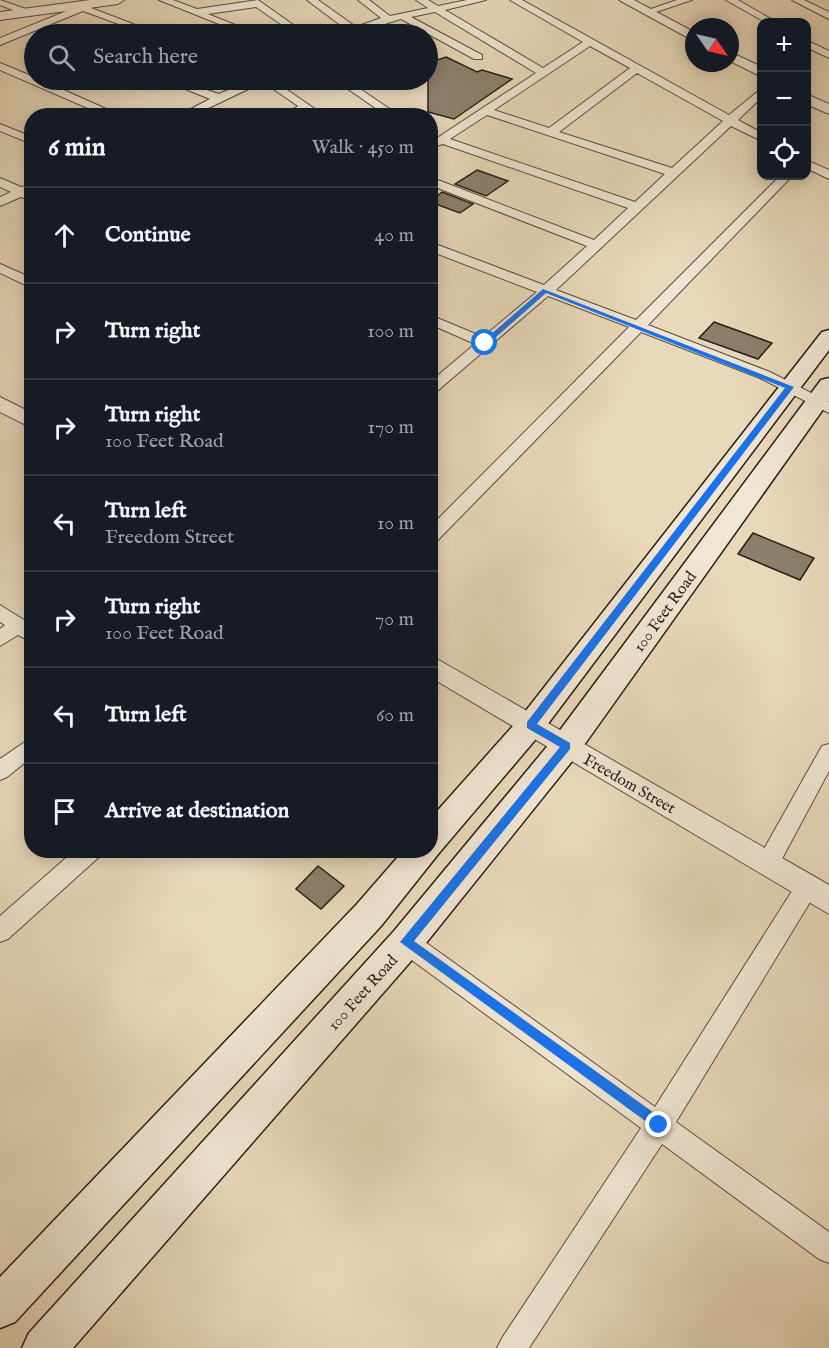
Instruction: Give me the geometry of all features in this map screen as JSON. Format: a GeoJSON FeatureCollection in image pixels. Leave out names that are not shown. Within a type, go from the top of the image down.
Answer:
{"type":"FeatureCollection","features":[{"type":"Feature","properties":{"kind":"main road"},"geometry":{"type":"LineString","coordinates":[[438,833],[531,725],[829,336]]}},
{"type":"Feature","properties":{"kind":"main road","name":"100 Feet Road"},"geometry":{"type":"LineString","coordinates":[[44,1348],[406,942],[566,746],[825,398]]}},
{"type":"Feature","properties":{"kind":"main road"},"geometry":{"type":"LineString","coordinates":[[0,1307],[369,915],[417,858]]}},
{"type":"Feature","properties":{"kind":"street"},"geometry":{"type":"LineString","coordinates":[[0,16],[89,6],[118,0]]}},
{"type":"Feature","properties":{"kind":"street"},"geometry":{"type":"LineString","coordinates":[[164,0],[227,24]]}},
{"type":"Feature","properties":{"kind":"street"},"geometry":{"type":"LineString","coordinates":[[312,0],[340,24]]}},
{"type":"Feature","properties":{"kind":"street"},"geometry":{"type":"LineString","coordinates":[[363,0],[388,19]]}},
{"type":"Feature","properties":{"kind":"street"},"geometry":{"type":"LineString","coordinates":[[421,0],[543,73]]}},
{"type":"Feature","properties":{"kind":"street"},"geometry":{"type":"LineString","coordinates":[[374,24],[388,19],[481,0]]}},
{"type":"Feature","properties":{"kind":"street"},"geometry":{"type":"LineString","coordinates":[[515,0],[757,135]]}},
{"type":"Feature","properties":{"kind":"street"},"geometry":{"type":"LineString","coordinates":[[625,0],[648,7],[685,24]]}},
{"type":"Feature","properties":{"kind":"street"},"geometry":{"type":"LineString","coordinates":[[648,7],[687,0]]}},
{"type":"Feature","properties":{"kind":"street"},"geometry":{"type":"LineString","coordinates":[[731,0],[764,18]]}},
{"type":"Feature","properties":{"kind":"street"},"geometry":{"type":"LineString","coordinates":[[797,0],[829,16]]}},
{"type":"Feature","properties":{"kind":"street"},"geometry":{"type":"LineString","coordinates":[[0,2],[26,12]]}},
{"type":"Feature","properties":{"kind":"street"},"geometry":{"type":"LineString","coordinates":[[198,12],[255,2],[287,24]]}},
{"type":"Feature","properties":{"kind":"street"},"geometry":{"type":"LineString","coordinates":[[45,24],[89,6],[131,24]]}},
{"type":"Feature","properties":{"kind":"street"},"geometry":{"type":"LineString","coordinates":[[648,7],[685,31]]}},
{"type":"Feature","properties":{"kind":"street"},"geometry":{"type":"LineString","coordinates":[[402,16],[417,24]]}},
{"type":"Feature","properties":{"kind":"street"},"geometry":{"type":"LineString","coordinates":[[0,42],[24,33]]}},
{"type":"Feature","properties":{"kind":"street"},"geometry":{"type":"LineString","coordinates":[[438,35],[478,57]]}},
{"type":"Feature","properties":{"kind":"street"},"geometry":{"type":"LineString","coordinates":[[438,140],[590,42]]}},
{"type":"Feature","properties":{"kind":"street"},"geometry":{"type":"LineString","coordinates":[[811,45],[829,56]]}},
{"type":"Feature","properties":{"kind":"street"},"geometry":{"type":"LineString","coordinates":[[739,52],[757,61]]}},
{"type":"Feature","properties":{"kind":"street"},"geometry":{"type":"LineString","coordinates":[[739,61],[760,72]]}},
{"type":"Feature","properties":{"kind":"street"},"geometry":{"type":"LineString","coordinates":[[0,66],[24,76]]}},
{"type":"Feature","properties":{"kind":"street"},"geometry":{"type":"LineString","coordinates":[[550,132],[637,68]]}},
{"type":"Feature","properties":{"kind":"street"},"geometry":{"type":"LineString","coordinates":[[56,90],[98,108]]}},
{"type":"Feature","properties":{"kind":"street"},"geometry":{"type":"LineString","coordinates":[[196,90],[219,98]]}},
{"type":"Feature","properties":{"kind":"street"},"geometry":{"type":"LineString","coordinates":[[198,108],[237,90]]}},
{"type":"Feature","properties":{"kind":"street"},"geometry":{"type":"LineString","coordinates":[[282,90],[309,108]]}},
{"type":"Feature","properties":{"kind":"street"},"geometry":{"type":"LineString","coordinates":[[356,90],[383,108]]}},
{"type":"Feature","properties":{"kind":"street"},"geometry":{"type":"LineString","coordinates":[[811,90],[829,100]]}},
{"type":"Feature","properties":{"kind":"street"},"geometry":{"type":"LineString","coordinates":[[438,383],[546,291],[757,96]]}},
{"type":"Feature","properties":{"kind":"street"},"geometry":{"type":"LineString","coordinates":[[811,100],[829,110]]}},
{"type":"Feature","properties":{"kind":"street"},"geometry":{"type":"LineString","coordinates":[[302,108],[306,106]]}},
{"type":"Feature","properties":{"kind":"street"},"geometry":{"type":"LineString","coordinates":[[485,111],[674,173]]}},
{"type":"Feature","properties":{"kind":"street"},"geometry":{"type":"LineString","coordinates":[[0,127],[24,138]]}},
{"type":"Feature","properties":{"kind":"street"},"geometry":{"type":"LineString","coordinates":[[438,143],[637,207]]}},
{"type":"Feature","properties":{"kind":"street"},"geometry":{"type":"LineString","coordinates":[[811,165],[829,175]]}},
{"type":"Feature","properties":{"kind":"street"},"geometry":{"type":"LineString","coordinates":[[438,530],[782,180]]}},
{"type":"Feature","properties":{"kind":"street"},"geometry":{"type":"LineString","coordinates":[[0,182],[24,191]]}},
{"type":"Feature","properties":{"kind":"street"},"geometry":{"type":"LineString","coordinates":[[438,184],[596,245]]}},
{"type":"Feature","properties":{"kind":"street"},"geometry":{"type":"LineString","coordinates":[[0,202],[24,193]]}},
{"type":"Feature","properties":{"kind":"street"},"geometry":{"type":"LineString","coordinates":[[438,249],[790,387],[825,398]]}},
{"type":"Feature","properties":{"kind":"street"},"geometry":{"type":"LineString","coordinates":[[0,267],[24,280]]}},
{"type":"Feature","properties":{"kind":"street"},"geometry":{"type":"LineString","coordinates":[[438,322],[485,343]]}},
{"type":"Feature","properties":{"kind":"street"},"geometry":{"type":"LineString","coordinates":[[0,403],[24,417]]}},
{"type":"Feature","properties":{"kind":"street"},"geometry":{"type":"LineString","coordinates":[[0,612],[24,629]]}},
{"type":"Feature","properties":{"kind":"street"},"geometry":{"type":"LineString","coordinates":[[0,639],[24,630]]}},
{"type":"Feature","properties":{"kind":"street","name":"Freedom Street"},"geometry":{"type":"LineString","coordinates":[[438,669],[818,894]]}},
{"type":"Feature","properties":{"kind":"street"},"geometry":{"type":"LineString","coordinates":[[0,771],[24,752]]}},
{"type":"Feature","properties":{"kind":"street"},"geometry":{"type":"LineString","coordinates":[[768,863],[829,752]]}},
{"type":"Feature","properties":{"kind":"street"},"geometry":{"type":"LineString","coordinates":[[0,932],[82,858]]}},
{"type":"Feature","properties":{"kind":"street"},"geometry":{"type":"LineString","coordinates":[[512,1348],[659,1125],[818,894]]}},
{"type":"Feature","properties":{"kind":"street"},"geometry":{"type":"LineString","coordinates":[[406,942],[829,1249]]}},
{"type":"Feature","properties":{"kind":"building"},"geometry":{"type":"Polygon","coordinates":[[[446,57],[477,72],[482,70],[512,79],[454,119],[438,115],[438,108],[428,108],[428,90],[438,90],[438,60],[446,57]]]}},
{"type":"Feature","properties":{"kind":"building"},"geometry":{"type":"Polygon","coordinates":[[[477,170],[508,181],[486,196],[455,184],[477,170]]]}},
{"type":"Feature","properties":{"kind":"building"},"geometry":{"type":"Polygon","coordinates":[[[442,192],[473,204],[460,213],[438,205],[438,195],[442,192]]]}},
{"type":"Feature","properties":{"kind":"building"},"geometry":{"type":"Polygon","coordinates":[[[714,322],[772,343],[758,359],[699,338],[714,322]]]}},
{"type":"Feature","properties":{"kind":"building"},"geometry":{"type":"Polygon","coordinates":[[[753,533],[814,558],[800,580],[738,554],[753,533]]]}},
{"type":"Feature","properties":{"kind":"building"},"geometry":{"type":"Polygon","coordinates":[[[318,866],[344,886],[321,909],[296,889],[318,866]]]}},
{"type":"Feature","properties":{"kind":"route"},"geometry":{"type":"LineString","coordinates":[[485,343],[546,291],[765,375],[790,387],[531,725],[566,746],[406,942],[659,1125]]}}]}
